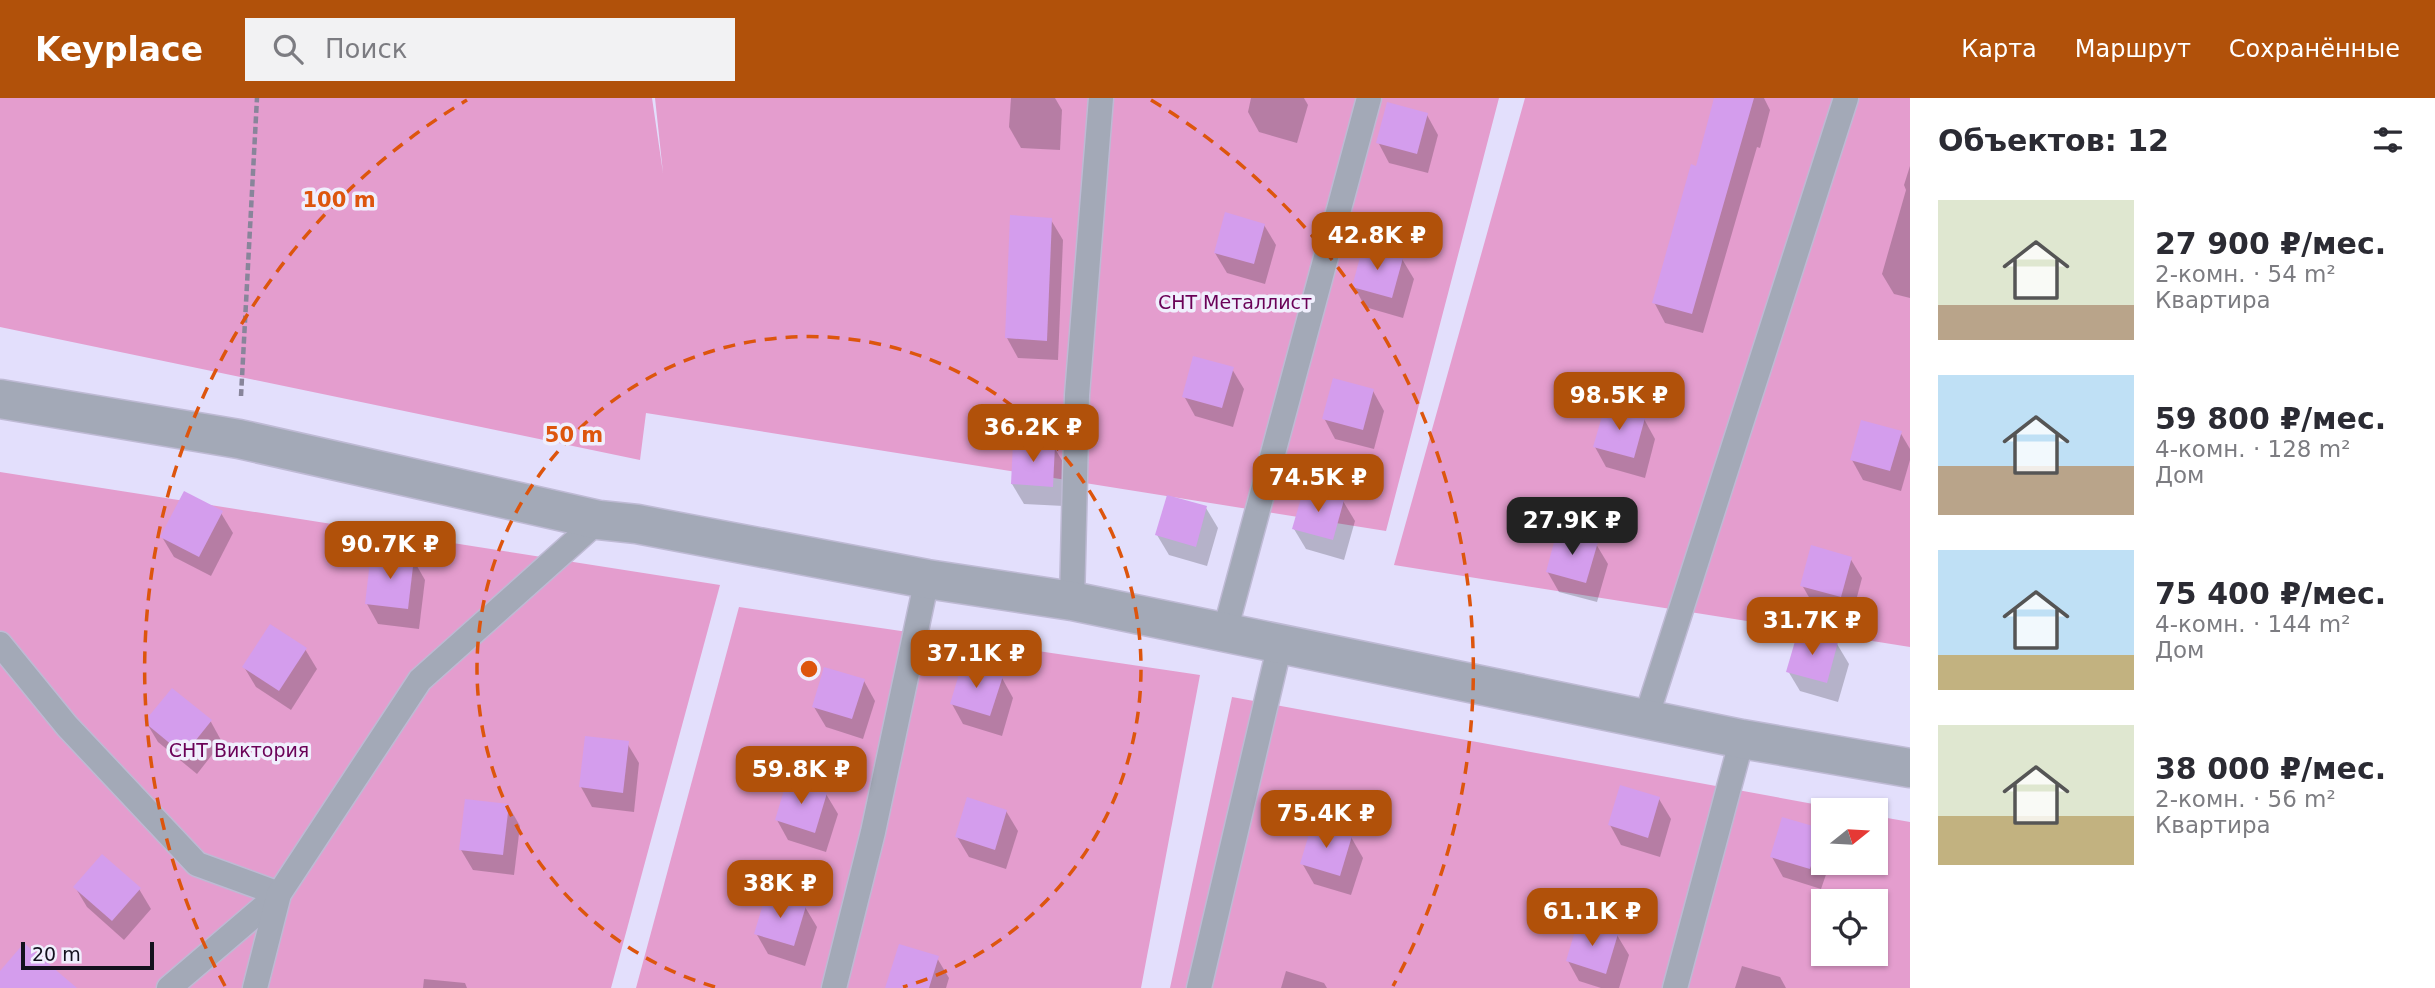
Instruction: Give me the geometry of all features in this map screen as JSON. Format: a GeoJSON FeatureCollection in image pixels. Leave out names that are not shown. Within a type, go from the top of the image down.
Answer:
{"type":"FeatureCollection","features":[{"type":"Feature","properties":{"kind":"street"},"geometry":{"type":"LineString","coordinates":[[0,399],[239,439],[599,520],[637,524],[927,579],[1072,601],[1742,740],[1910,768]]}},
{"type":"Feature","properties":{"kind":"lane"},"geometry":{"type":"LineString","coordinates":[[1072,601],[1077,395],[1101,98]]}},
{"type":"Feature","properties":{"kind":"lane"},"geometry":{"type":"LineString","coordinates":[[1225,631],[1369,98]]}},
{"type":"Feature","properties":{"kind":"lane"},"geometry":{"type":"LineString","coordinates":[[1646,718],[1846,98]]}},
{"type":"Feature","properties":{"kind":"lane"},"geometry":{"type":"LineString","coordinates":[[169,988],[279,894],[420,680],[599,520]]}},
{"type":"Feature","properties":{"kind":"lane"},"geometry":{"type":"LineString","coordinates":[[834,988],[873,832],[927,579]]}},
{"type":"Feature","properties":{"kind":"lane"},"geometry":{"type":"LineString","coordinates":[[0,644],[66,726],[197,864],[279,894]]}},
{"type":"Feature","properties":{"kind":"lane"},"geometry":{"type":"LineString","coordinates":[[1199,988],[1280,644]]}},
{"type":"Feature","properties":{"kind":"lane"},"geometry":{"type":"LineString","coordinates":[[1675,988],[1742,740]]}},
{"type":"Feature","properties":{"kind":"lane"},"geometry":{"type":"LineString","coordinates":[[255,988],[279,894]]}},
{"type":"Feature","properties":{"kind":"path"},"geometry":{"type":"LineString","coordinates":[[239,439],[257,98]]}},
{"type":"Feature","properties":{"kind":"green space","name":"СНТ Металлист"},"geometry":{"type":"Polygon","coordinates":[[[0,98],[652,98],[663,173],[655,98],[1499,98],[1386,531],[646,413],[640,460],[0,327],[0,98]]]}},
{"type":"Feature","properties":{"kind":"green space"},"geometry":{"type":"Polygon","coordinates":[[[1525,98],[1910,98],[1910,647],[1394,565],[1525,98]]]}},
{"type":"Feature","properties":{"kind":"green space","name":"СНТ Виктория"},"geometry":{"type":"Polygon","coordinates":[[[0,472],[720,585],[611,988],[0,988],[0,472]]]}},
{"type":"Feature","properties":{"kind":"green space"},"geometry":{"type":"Polygon","coordinates":[[[739,607],[1200,675],[1141,988],[636,988],[739,607]]]}},
{"type":"Feature","properties":{"kind":"green space"},"geometry":{"type":"Polygon","coordinates":[[[1232,697],[1811,804],[1811,875],[1888,875],[1888,818],[1910,822],[1910,988],[1170,988],[1232,697]]]}},
{"type":"Feature","properties":{"kind":"building"},"geometry":{"type":"Polygon","coordinates":[[[1714,98],[1754,98],[1692,314],[1652,303],[1691,164],[1696,166],[1714,98]]]}},
{"type":"Feature","properties":{"kind":"building"},"geometry":{"type":"Polygon","coordinates":[[[1387,102],[1428,113],[1417,154],[1376,143],[1387,102]]]}},
{"type":"Feature","properties":{"kind":"building"},"geometry":{"type":"Polygon","coordinates":[[[1225,212],[1265,224],[1254,264],[1214,253],[1225,212]]]}},
{"type":"Feature","properties":{"kind":"building"},"geometry":{"type":"Polygon","coordinates":[[[1010,215],[1052,218],[1047,341],[1005,338],[1010,215]]]}},
{"type":"Feature","properties":{"kind":"building"},"geometry":{"type":"Polygon","coordinates":[[[1363,246],[1403,258],[1392,298],[1352,287],[1363,246]]]}},
{"type":"Feature","properties":{"kind":"building"},"geometry":{"type":"Polygon","coordinates":[[[1193,356],[1234,367],[1222,408],[1182,397],[1193,356]]]}},
{"type":"Feature","properties":{"kind":"building"},"geometry":{"type":"Polygon","coordinates":[[[1333,378],[1374,389],[1363,430],[1322,419],[1333,378]]]}},
{"type":"Feature","properties":{"kind":"building"},"geometry":{"type":"Polygon","coordinates":[[[1605,406],[1645,418],[1634,458],[1593,447],[1605,406]]]}},
{"type":"Feature","properties":{"kind":"building"},"geometry":{"type":"Polygon","coordinates":[[[1861,420],[1902,431],[1890,471],[1850,460],[1861,420]]]}},
{"type":"Feature","properties":{"kind":"building"},"geometry":{"type":"Polygon","coordinates":[[[1013,442],[1055,445],[1053,487],[1011,484],[1013,442]]]}},
{"type":"Feature","properties":{"kind":"building"},"geometry":{"type":"Polygon","coordinates":[[[1304,488],[1344,500],[1333,540],[1292,529],[1304,488]]]}},
{"type":"Feature","properties":{"kind":"building"},"geometry":{"type":"Polygon","coordinates":[[[184,491],[223,511],[199,557],[160,537],[184,491]]]}},
{"type":"Feature","properties":{"kind":"building"},"geometry":{"type":"Polygon","coordinates":[[[1167,495],[1207,506],[1196,547],[1155,535],[1167,495]]]}},
{"type":"Feature","properties":{"kind":"building"},"geometry":{"type":"Polygon","coordinates":[[[1557,531],[1598,542],[1586,583],[1546,572],[1557,531]]]}},
{"type":"Feature","properties":{"kind":"building"},"geometry":{"type":"Polygon","coordinates":[[[1811,545],[1852,557],[1841,597],[1800,586],[1811,545]]]}},
{"type":"Feature","properties":{"kind":"building"},"geometry":{"type":"Polygon","coordinates":[[[371,553],[414,558],[408,609],[365,604],[371,553]]]}},
{"type":"Feature","properties":{"kind":"building"},"geometry":{"type":"Polygon","coordinates":[[[270,624],[307,648],[279,691],[242,667],[270,624]]]}},
{"type":"Feature","properties":{"kind":"building"},"geometry":{"type":"Polygon","coordinates":[[[1798,631],[1838,642],[1827,683],[1786,672],[1798,631]]]}},
{"type":"Feature","properties":{"kind":"building"},"geometry":{"type":"Polygon","coordinates":[[[962,664],[1003,676],[990,716],[950,704],[962,664]]]}},
{"type":"Feature","properties":{"kind":"building"},"geometry":{"type":"Polygon","coordinates":[[[824,667],[865,679],[852,719],[812,707],[824,667]]]}},
{"type":"Feature","properties":{"kind":"building"},"geometry":{"type":"Polygon","coordinates":[[[172,688],[212,720],[184,755],[144,722],[172,688]]]}},
{"type":"Feature","properties":{"kind":"building"},"geometry":{"type":"Polygon","coordinates":[[[585,736],[629,741],[623,793],[579,787],[585,736]]]}},
{"type":"Feature","properties":{"kind":"building"},"geometry":{"type":"Polygon","coordinates":[[[787,780],[827,793],[815,833],[775,820],[787,780]]]}},
{"type":"Feature","properties":{"kind":"building"},"geometry":{"type":"Polygon","coordinates":[[[1620,785],[1660,797],[1648,838],[1608,825],[1620,785]]]}},
{"type":"Feature","properties":{"kind":"building"},"geometry":{"type":"Polygon","coordinates":[[[967,797],[1007,810],[995,850],[955,837],[967,797]]]}},
{"type":"Feature","properties":{"kind":"building"},"geometry":{"type":"Polygon","coordinates":[[[465,799],[509,804],[503,855],[459,850],[465,799]]]}},
{"type":"Feature","properties":{"kind":"building"},"geometry":{"type":"Polygon","coordinates":[[[1782,817],[1811,825],[1810,869],[1770,857],[1782,817]]]}},
{"type":"Feature","properties":{"kind":"building"},"geometry":{"type":"Polygon","coordinates":[[[1312,824],[1352,836],[1340,876],[1300,864],[1312,824]]]}},
{"type":"Feature","properties":{"kind":"building"},"geometry":{"type":"Polygon","coordinates":[[[102,854],[141,888],[112,921],[73,887],[102,854]]]}},
{"type":"Feature","properties":{"kind":"building"},"geometry":{"type":"Polygon","coordinates":[[[766,894],[806,906],[794,946],[754,934],[766,894]]]}},
{"type":"Feature","properties":{"kind":"building"},"geometry":{"type":"Polygon","coordinates":[[[1578,921],[1618,934],[1606,974],[1566,961],[1578,921]]]}},
{"type":"Feature","properties":{"kind":"building"},"geometry":{"type":"Polygon","coordinates":[[[24,943],[77,988],[0,988],[0,971],[24,943]]]}},
{"type":"Feature","properties":{"kind":"building"},"geometry":{"type":"Polygon","coordinates":[[[899,944],[939,956],[929,988],[885,988],[899,944]]]}}]}
